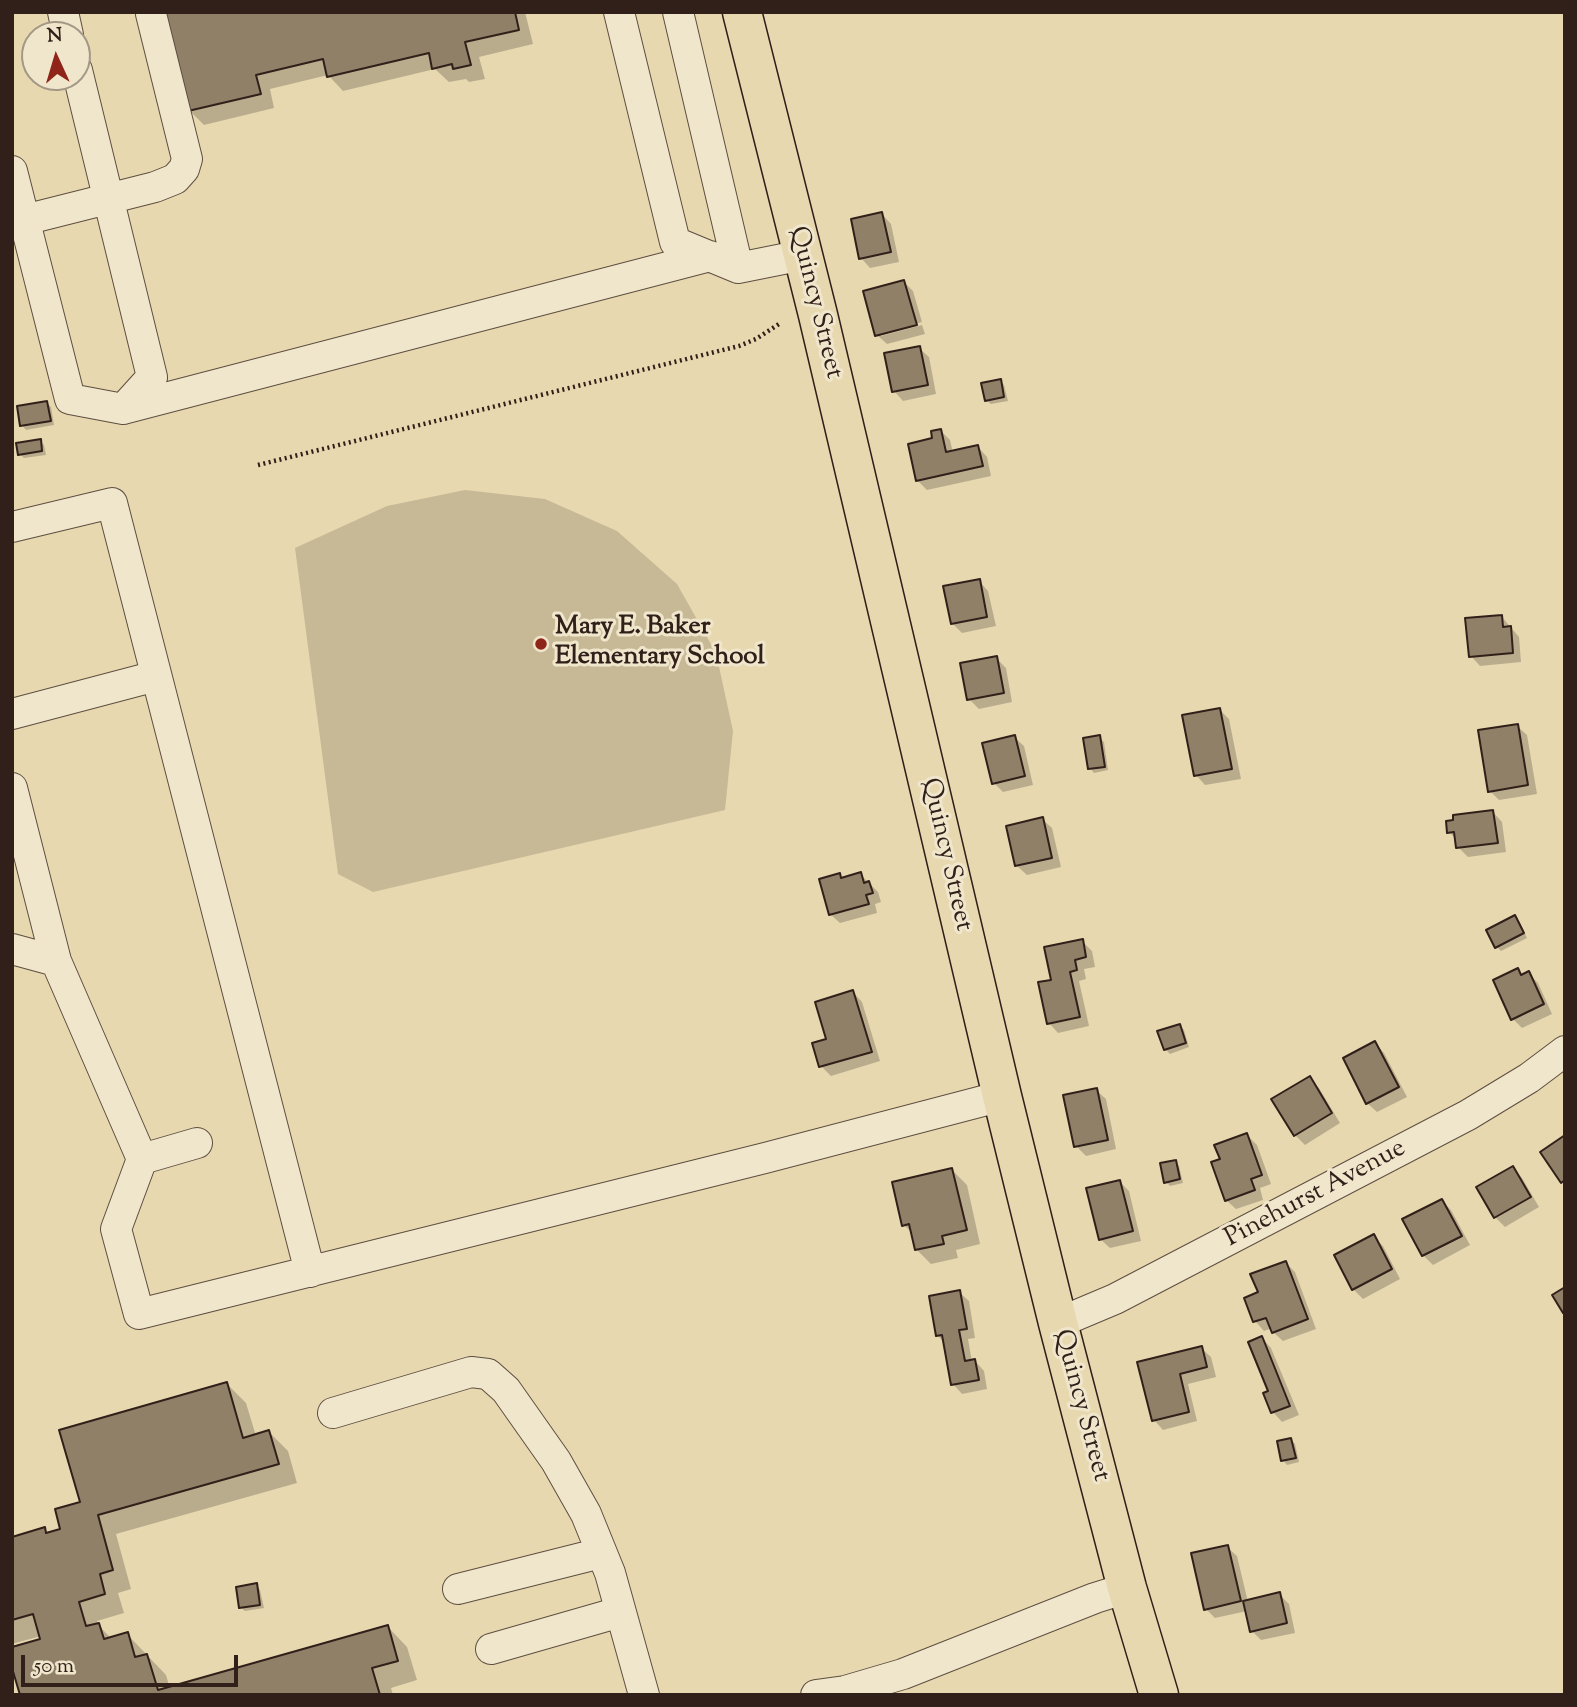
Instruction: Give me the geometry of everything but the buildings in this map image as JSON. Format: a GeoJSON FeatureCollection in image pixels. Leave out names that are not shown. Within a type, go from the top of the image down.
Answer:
{"type":"FeatureCollection","features":[{"type":"Feature","properties":{"kind":"main road","name":"Quincy Street"},"geometry":{"type":"LineString","coordinates":[[742,12],[803,255],[1002,1096],[1127,1587],[1149,1692]]}},
{"type":"Feature","properties":{"kind":"street"},"geometry":{"type":"LineString","coordinates":[[620,12],[675,242],[738,268],[803,255]]}},
{"type":"Feature","properties":{"kind":"street"},"geometry":{"type":"LineString","coordinates":[[678,12],[738,268]]}},
{"type":"Feature","properties":{"kind":"street"},"geometry":{"type":"LineString","coordinates":[[24,220],[155,187],[175,179],[184,169],[187,159],[151,14]]}},
{"type":"Feature","properties":{"kind":"street"},"geometry":{"type":"LineString","coordinates":[[82,91],[152,377],[123,409]]}},
{"type":"Feature","properties":{"kind":"street"},"geometry":{"type":"LineString","coordinates":[[12,171],[70,399],[123,409],[710,256]]}},
{"type":"Feature","properties":{"kind":"street"},"geometry":{"type":"LineString","coordinates":[[12,527],[112,503],[310,1272]]}},
{"type":"Feature","properties":{"kind":"street"},"geometry":{"type":"LineString","coordinates":[[12,714],[156,676]]}},
{"type":"Feature","properties":{"kind":"street"},"geometry":{"type":"LineString","coordinates":[[12,788],[56,961],[142,1159],[116,1229],[139,1314],[1002,1096]]}},
{"type":"Feature","properties":{"kind":"street"},"geometry":{"type":"LineString","coordinates":[[12,949],[56,961]]}},
{"type":"Feature","properties":{"kind":"street","name":"Pinehurst Avenue"},"geometry":{"type":"LineString","coordinates":[[1058,1323],[1115,1300],[1468,1115],[1529,1078],[1565,1051]]}},
{"type":"Feature","properties":{"kind":"street"},"geometry":{"type":"LineString","coordinates":[[142,1159],[197,1143]]}},
{"type":"Feature","properties":{"kind":"street"},"geometry":{"type":"LineString","coordinates":[[333,1413],[471,1372],[488,1374],[506,1390],[556,1461],[586,1514],[610,1573],[644,1695]]}},
{"type":"Feature","properties":{"kind":"street"},"geometry":{"type":"LineString","coordinates":[[458,1589],[601,1553]]}},
{"type":"Feature","properties":{"kind":"street"},"geometry":{"type":"LineString","coordinates":[[816,1695],[845,1691],[903,1674],[1127,1587]]}},
{"type":"Feature","properties":{"kind":"street"},"geometry":{"type":"LineString","coordinates":[[491,1649],[620,1612]]}},
{"type":"Feature","properties":{"kind":"path"},"geometry":{"type":"LineString","coordinates":[[258,465],[739,346],[779,324]]}},
{"type":"Feature","properties":{"kind":"shaded area"},"geometry":{"type":"Polygon","coordinates":[[[465,490],[545,499],[617,531],[677,584],[716,653],[733,731],[725,810],[373,892],[338,874],[295,548],[387,506],[465,490]]]}},
{"type":"Feature","properties":{"kind":"place","name":"Mary E. Baker Elementary School"},"geometry":{"type":"Point","coordinates":[541,644]}}]}
